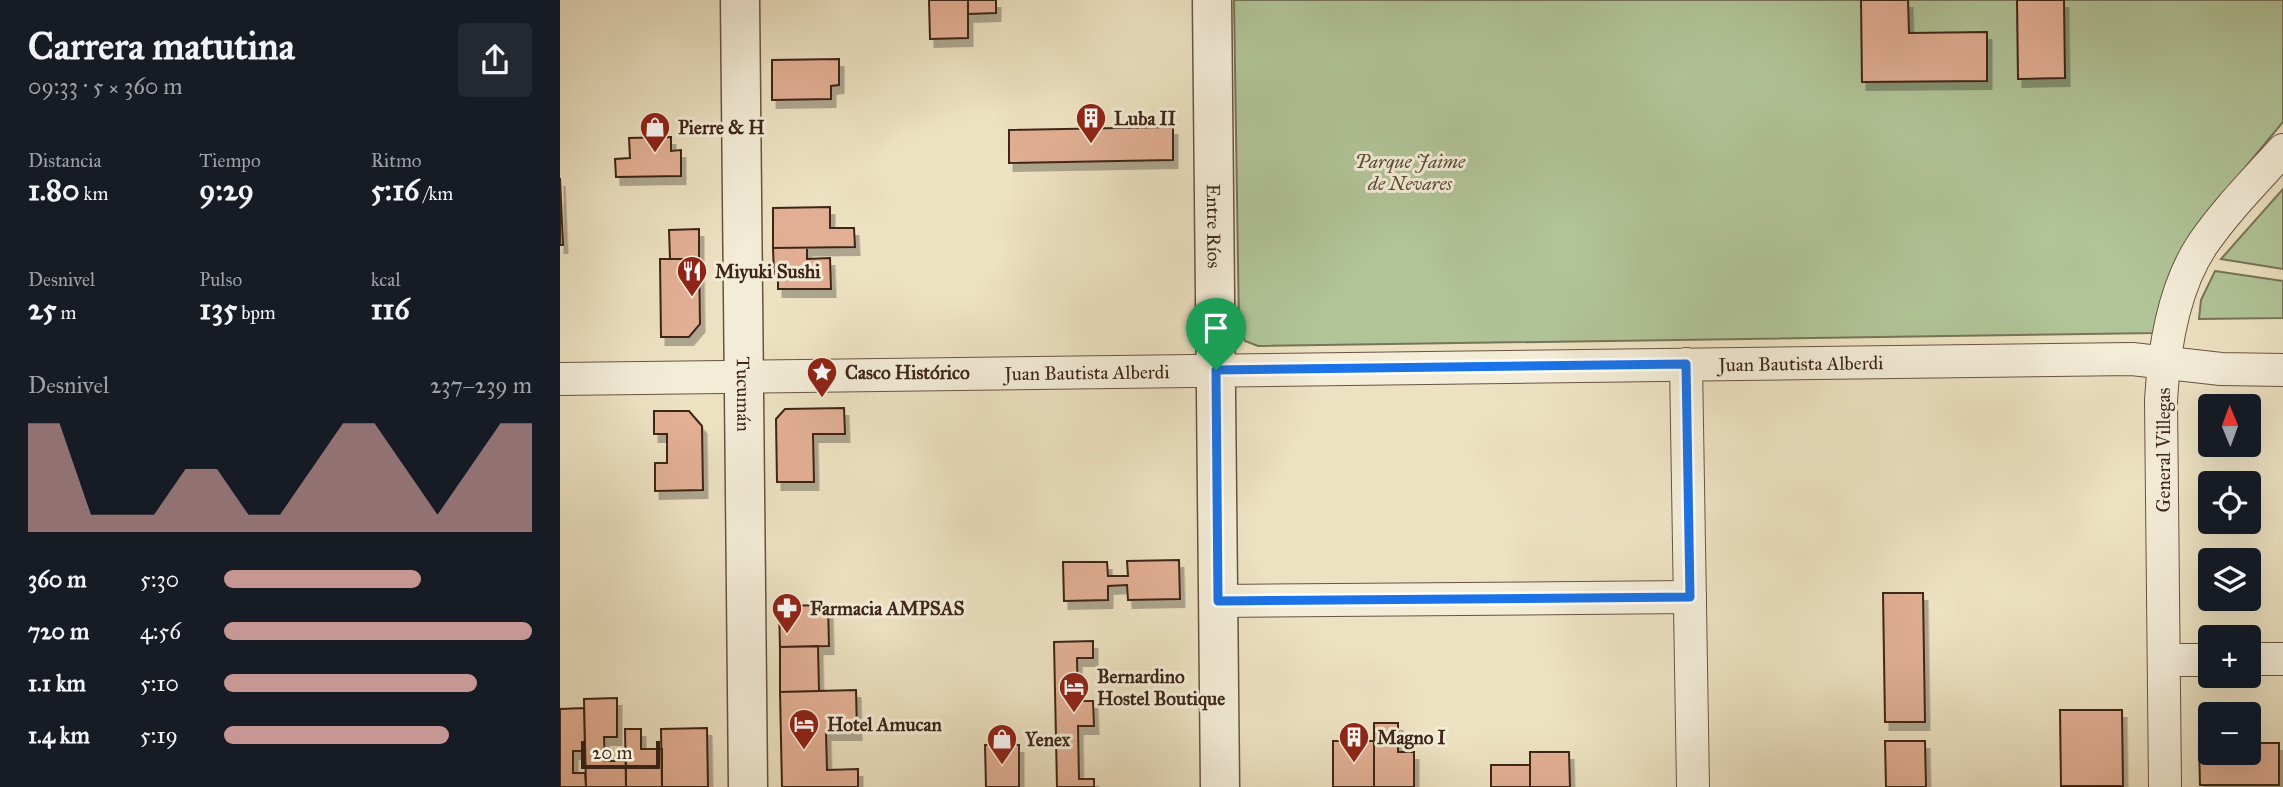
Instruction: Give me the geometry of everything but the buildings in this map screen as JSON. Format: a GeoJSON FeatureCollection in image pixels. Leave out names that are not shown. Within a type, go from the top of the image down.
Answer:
{"type":"FeatureCollection","features":[{"type":"Feature","properties":{"kind":"street","name":"Tucumán"},"geometry":{"type":"LineString","coordinates":[[740,0],[748,787]]}},
{"type":"Feature","properties":{"kind":"street","name":"Entre Ríos"},"geometry":{"type":"LineString","coordinates":[[1212,0],[1220,787]]}},
{"type":"Feature","properties":{"kind":"street","name":"General Villegas"},"geometry":{"type":"LineString","coordinates":[[2165,787],[2161,400],[2164,362],[2177,304],[2201,247],[2283,150]]}},
{"type":"Feature","properties":{"kind":"street","name":"Juan Bautista Alberdi"},"geometry":{"type":"LineString","coordinates":[[560,379],[2132,359],[2221,369],[2283,370]]}},
{"type":"Feature","properties":{"kind":"street"},"geometry":{"type":"LineString","coordinates":[[1686,364],[1693,787]]}},
{"type":"Feature","properties":{"kind":"street"},"geometry":{"type":"LineString","coordinates":[[1218,601],[1690,597]]}},
{"type":"Feature","properties":{"kind":"street"},"geometry":{"type":"LineString","coordinates":[[2261,659],[2283,659]]}},
{"type":"Feature","properties":{"kind":"street"},"geometry":{"type":"LineString","coordinates":[[2164,660],[2198,660]]}},
{"type":"Feature","properties":{"kind":"green space","name":"Parque Jaime de Nevares"},"geometry":{"type":"Polygon","coordinates":[[[1234,0],[2283,0],[2283,122],[2214,205],[2156,333],[1258,346],[1245,341],[1239,329],[1234,0]]]}},
{"type":"Feature","properties":{"kind":"green space"},"geometry":{"type":"Polygon","coordinates":[[[2283,189],[2283,269],[2221,259],[2283,189]]]}},
{"type":"Feature","properties":{"kind":"green space"},"geometry":{"type":"Polygon","coordinates":[[[2215,271],[2283,281],[2283,318],[2199,319],[2201,300],[2215,271]]]}},
{"type":"Feature","properties":{"kind":"place","name":"Luba II"},"geometry":{"type":"Point","coordinates":[1091,145]}},
{"type":"Feature","properties":{"kind":"place","name":"Pierre & H"},"geometry":{"type":"Point","coordinates":[655,154]}},
{"type":"Feature","properties":{"kind":"place","name":"Miyuki Sushi"},"geometry":{"type":"Point","coordinates":[692,298]}},
{"type":"Feature","properties":{"kind":"place","name":"Casco Histórico"},"geometry":{"type":"Point","coordinates":[822,399]}},
{"type":"Feature","properties":{"kind":"place","name":"Farmacia AMPSAS"},"geometry":{"type":"Point","coordinates":[787,635]}},
{"type":"Feature","properties":{"kind":"place","name":"Bernardino Hostel Boutique"},"geometry":{"type":"Point","coordinates":[1074,714]}},
{"type":"Feature","properties":{"kind":"place","name":"Hotel Amucan"},"geometry":{"type":"Point","coordinates":[804,751]}},
{"type":"Feature","properties":{"kind":"place","name":"Magno I"},"geometry":{"type":"Point","coordinates":[1354,764]}},
{"type":"Feature","properties":{"kind":"place","name":"Yenex"},"geometry":{"type":"Point","coordinates":[1002,766]}},
{"type":"Feature","properties":{"kind":"route"},"geometry":{"type":"LineString","coordinates":[[1686,364],[1690,597],[1218,601],[1216,370],[1686,364]]}}]}
